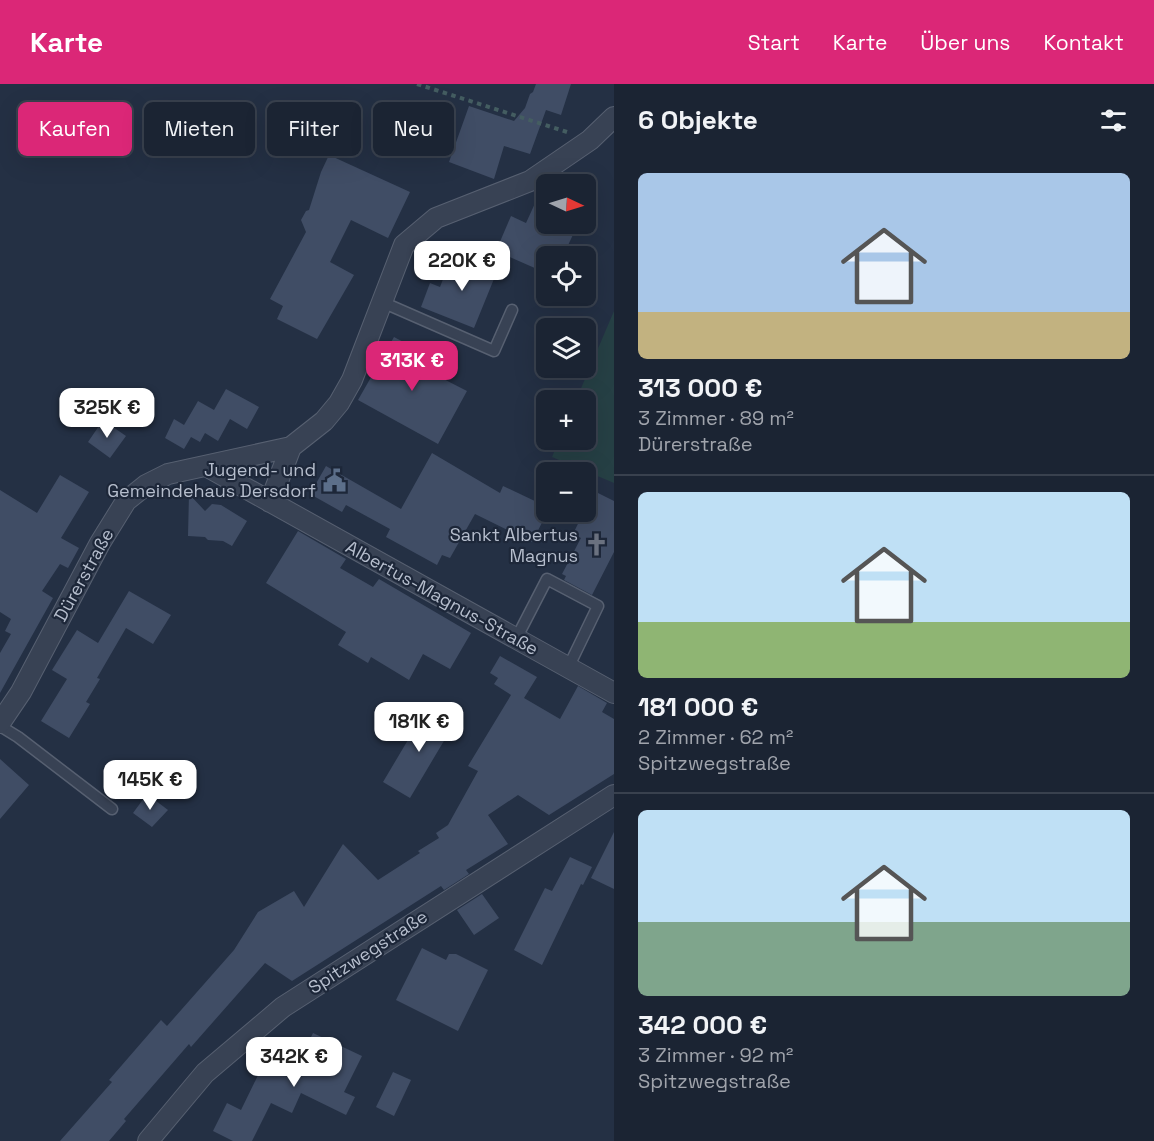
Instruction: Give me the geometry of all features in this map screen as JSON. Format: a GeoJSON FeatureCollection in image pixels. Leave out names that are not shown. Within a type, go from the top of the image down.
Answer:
{"type":"FeatureCollection","features":[{"type":"Feature","properties":{"kind":"street","name":"Dürerstraße"},"geometry":{"type":"LineString","coordinates":[[0,724],[21,692],[100,543],[126,501],[146,485],[168,474],[291,447],[324,421],[339,403],[352,380],[404,245],[436,218],[530,181],[590,140],[614,117]]}},
{"type":"Feature","properties":{"kind":"street"},"geometry":{"type":"LineString","coordinates":[[270,502],[291,447]]}},
{"type":"Feature","properties":{"kind":"street","name":"Albertus-Magnus-Straße"},"geometry":{"type":"LineString","coordinates":[[206,466],[614,693]]}},
{"type":"Feature","properties":{"kind":"street","name":"Spitzwegstraße"},"geometry":{"type":"LineString","coordinates":[[148,1141],[205,1073],[283,1007],[614,795]]}},
{"type":"Feature","properties":{"kind":"lane"},"geometry":{"type":"LineString","coordinates":[[382,302],[494,351],[512,310]]}},
{"type":"Feature","properties":{"kind":"lane"},"geometry":{"type":"LineString","coordinates":[[516,639],[547,579],[598,606],[568,668]]}},
{"type":"Feature","properties":{"kind":"lane"},"geometry":{"type":"LineString","coordinates":[[0,724],[112,809]]}},
{"type":"Feature","properties":{"kind":"path"},"geometry":{"type":"LineString","coordinates":[[417,84],[590,140]]}},
{"type":"Feature","properties":{"kind":"green space"},"geometry":{"type":"Polygon","coordinates":[[[614,311],[614,483],[596,475],[596,462],[564,462],[552,457],[555,450],[596,450],[596,390],[580,390],[585,378],[596,378],[596,353],[614,311]]]}},
{"type":"Feature","properties":{"kind":"building"},"geometry":{"type":"Polygon","coordinates":[[[536,84],[571,84],[561,115],[546,110],[530,154],[504,146],[494,179],[449,162],[451,156],[454,156],[454,148],[469,106],[514,121],[525,108],[536,84]]]}},
{"type":"Feature","properties":{"kind":"building"},"geometry":{"type":"Polygon","coordinates":[[[329,156],[331,156],[410,192],[388,238],[351,220],[330,262],[354,275],[317,339],[277,319],[283,306],[270,299],[306,232],[301,220],[309,210],[329,156]]]}},
{"type":"Feature","properties":{"kind":"building"},"geometry":{"type":"Polygon","coordinates":[[[536,201],[536,234],[573,234],[568,246],[536,246],[536,269],[496,251],[511,216],[526,223],[536,201]]]}},
{"type":"Feature","properties":{"kind":"building"},"geometry":{"type":"Polygon","coordinates":[[[463,255],[498,269],[474,328],[421,307],[430,283],[440,287],[447,269],[456,273],[463,255]]]}},
{"type":"Feature","properties":{"kind":"building"},"geometry":{"type":"Polygon","coordinates":[[[394,337],[426,354],[420,367],[467,391],[438,444],[358,400],[394,337]]]}},
{"type":"Feature","properties":{"kind":"building"},"geometry":{"type":"Polygon","coordinates":[[[226,389],[259,407],[247,429],[230,419],[218,441],[205,433],[200,442],[191,437],[184,449],[165,438],[174,419],[184,425],[198,401],[214,410],[226,389]]]}},
{"type":"Feature","properties":{"kind":"building"},"geometry":{"type":"Polygon","coordinates":[[[103,420],[126,436],[110,458],[88,442],[103,420]]]}},
{"type":"Feature","properties":{"kind":"building"},"geometry":{"type":"Polygon","coordinates":[[[432,453],[500,493],[503,486],[536,502],[536,522],[542,522],[532,542],[475,514],[450,558],[442,555],[437,565],[386,537],[390,529],[346,505],[342,512],[310,494],[326,466],[401,509],[432,453]]]}},
{"type":"Feature","properties":{"kind":"building"},"geometry":{"type":"Polygon","coordinates":[[[60,475],[89,492],[61,538],[79,548],[68,568],[60,564],[42,591],[53,598],[0,693],[0,653],[11,634],[5,631],[11,619],[0,612],[0,490],[37,513],[60,475]]]}},
{"type":"Feature","properties":{"kind":"building","name":"Sankt Albertus Magnus"},"geometry":{"type":"Polygon","coordinates":[[[596,492],[614,501],[614,552],[592,595],[564,580],[566,576],[562,574],[581,538],[573,534],[579,522],[596,522],[596,492]]]}},
{"type":"Feature","properties":{"kind":"building"},"geometry":{"type":"Polygon","coordinates":[[[189,494],[205,511],[212,504],[221,505],[247,521],[232,546],[223,541],[188,536],[189,494]]]}},
{"type":"Feature","properties":{"kind":"building"},"geometry":{"type":"Polygon","coordinates":[[[298,531],[346,559],[340,568],[373,587],[379,579],[471,633],[450,669],[423,654],[409,680],[371,657],[368,663],[338,645],[346,632],[266,583],[298,531]]]}},
{"type":"Feature","properties":{"kind":"building"},"geometry":{"type":"Polygon","coordinates":[[[129,591],[171,615],[153,644],[126,628],[97,678],[100,679],[86,702],[90,704],[69,738],[41,721],[67,679],[52,670],[77,630],[98,643],[129,591]]]}},
{"type":"Feature","properties":{"kind":"building"},"geometry":{"type":"Polygon","coordinates":[[[500,656],[537,677],[524,698],[560,719],[578,686],[607,703],[602,712],[614,719],[614,774],[549,815],[518,795],[488,815],[508,844],[466,870],[469,874],[444,890],[441,886],[292,981],[265,963],[191,1047],[189,1044],[124,1119],[126,1121],[109,1141],[60,1141],[112,1082],[109,1080],[161,1020],[167,1026],[234,950],[258,912],[294,891],[304,907],[343,844],[378,880],[439,838],[436,833],[448,825],[478,771],[468,766],[511,695],[494,684],[498,678],[490,673],[500,656]]]}},
{"type":"Feature","properties":{"kind":"building"},"geometry":{"type":"Polygon","coordinates":[[[427,708],[454,724],[410,798],[383,782],[427,708]]]}},
{"type":"Feature","properties":{"kind":"building"},"geometry":{"type":"Polygon","coordinates":[[[0,759],[29,785],[0,819],[0,759]]]}},
{"type":"Feature","properties":{"kind":"building"},"geometry":{"type":"Polygon","coordinates":[[[147,794],[168,810],[152,827],[133,813],[147,794]]]}},
{"type":"Feature","properties":{"kind":"building"},"geometry":{"type":"Polygon","coordinates":[[[614,832],[614,889],[591,878],[614,832]]]}},
{"type":"Feature","properties":{"kind":"building"},"geometry":{"type":"Polygon","coordinates":[[[570,857],[592,867],[583,885],[581,884],[542,965],[514,950],[545,888],[552,891],[570,857]]]}},
{"type":"Feature","properties":{"kind":"building"},"geometry":{"type":"Polygon","coordinates":[[[482,894],[499,918],[474,935],[457,910],[482,894]]]}},
{"type":"Feature","properties":{"kind":"building"},"geometry":{"type":"Polygon","coordinates":[[[422,948],[446,960],[449,954],[456,954],[488,970],[458,1031],[396,1000],[422,948]]]}},
{"type":"Feature","properties":{"kind":"building"},"geometry":{"type":"Polygon","coordinates":[[[313,1033],[362,1056],[344,1092],[355,1097],[346,1115],[301,1093],[292,1113],[271,1103],[252,1141],[233,1141],[213,1131],[227,1103],[241,1110],[263,1065],[291,1078],[313,1033]]]}},
{"type":"Feature","properties":{"kind":"building"},"geometry":{"type":"Polygon","coordinates":[[[393,1072],[411,1080],[394,1116],[376,1107],[393,1072]]]}},
{"type":"Feature","properties":{"kind":"place","name":"Jugend- und Gemeindehaus Dersdorf"},"geometry":{"type":"Point","coordinates":[334,480]}},
{"type":"Feature","properties":{"kind":"place","name":"Sankt Albertus Magnus"},"geometry":{"type":"Point","coordinates":[596,545]}}]}
